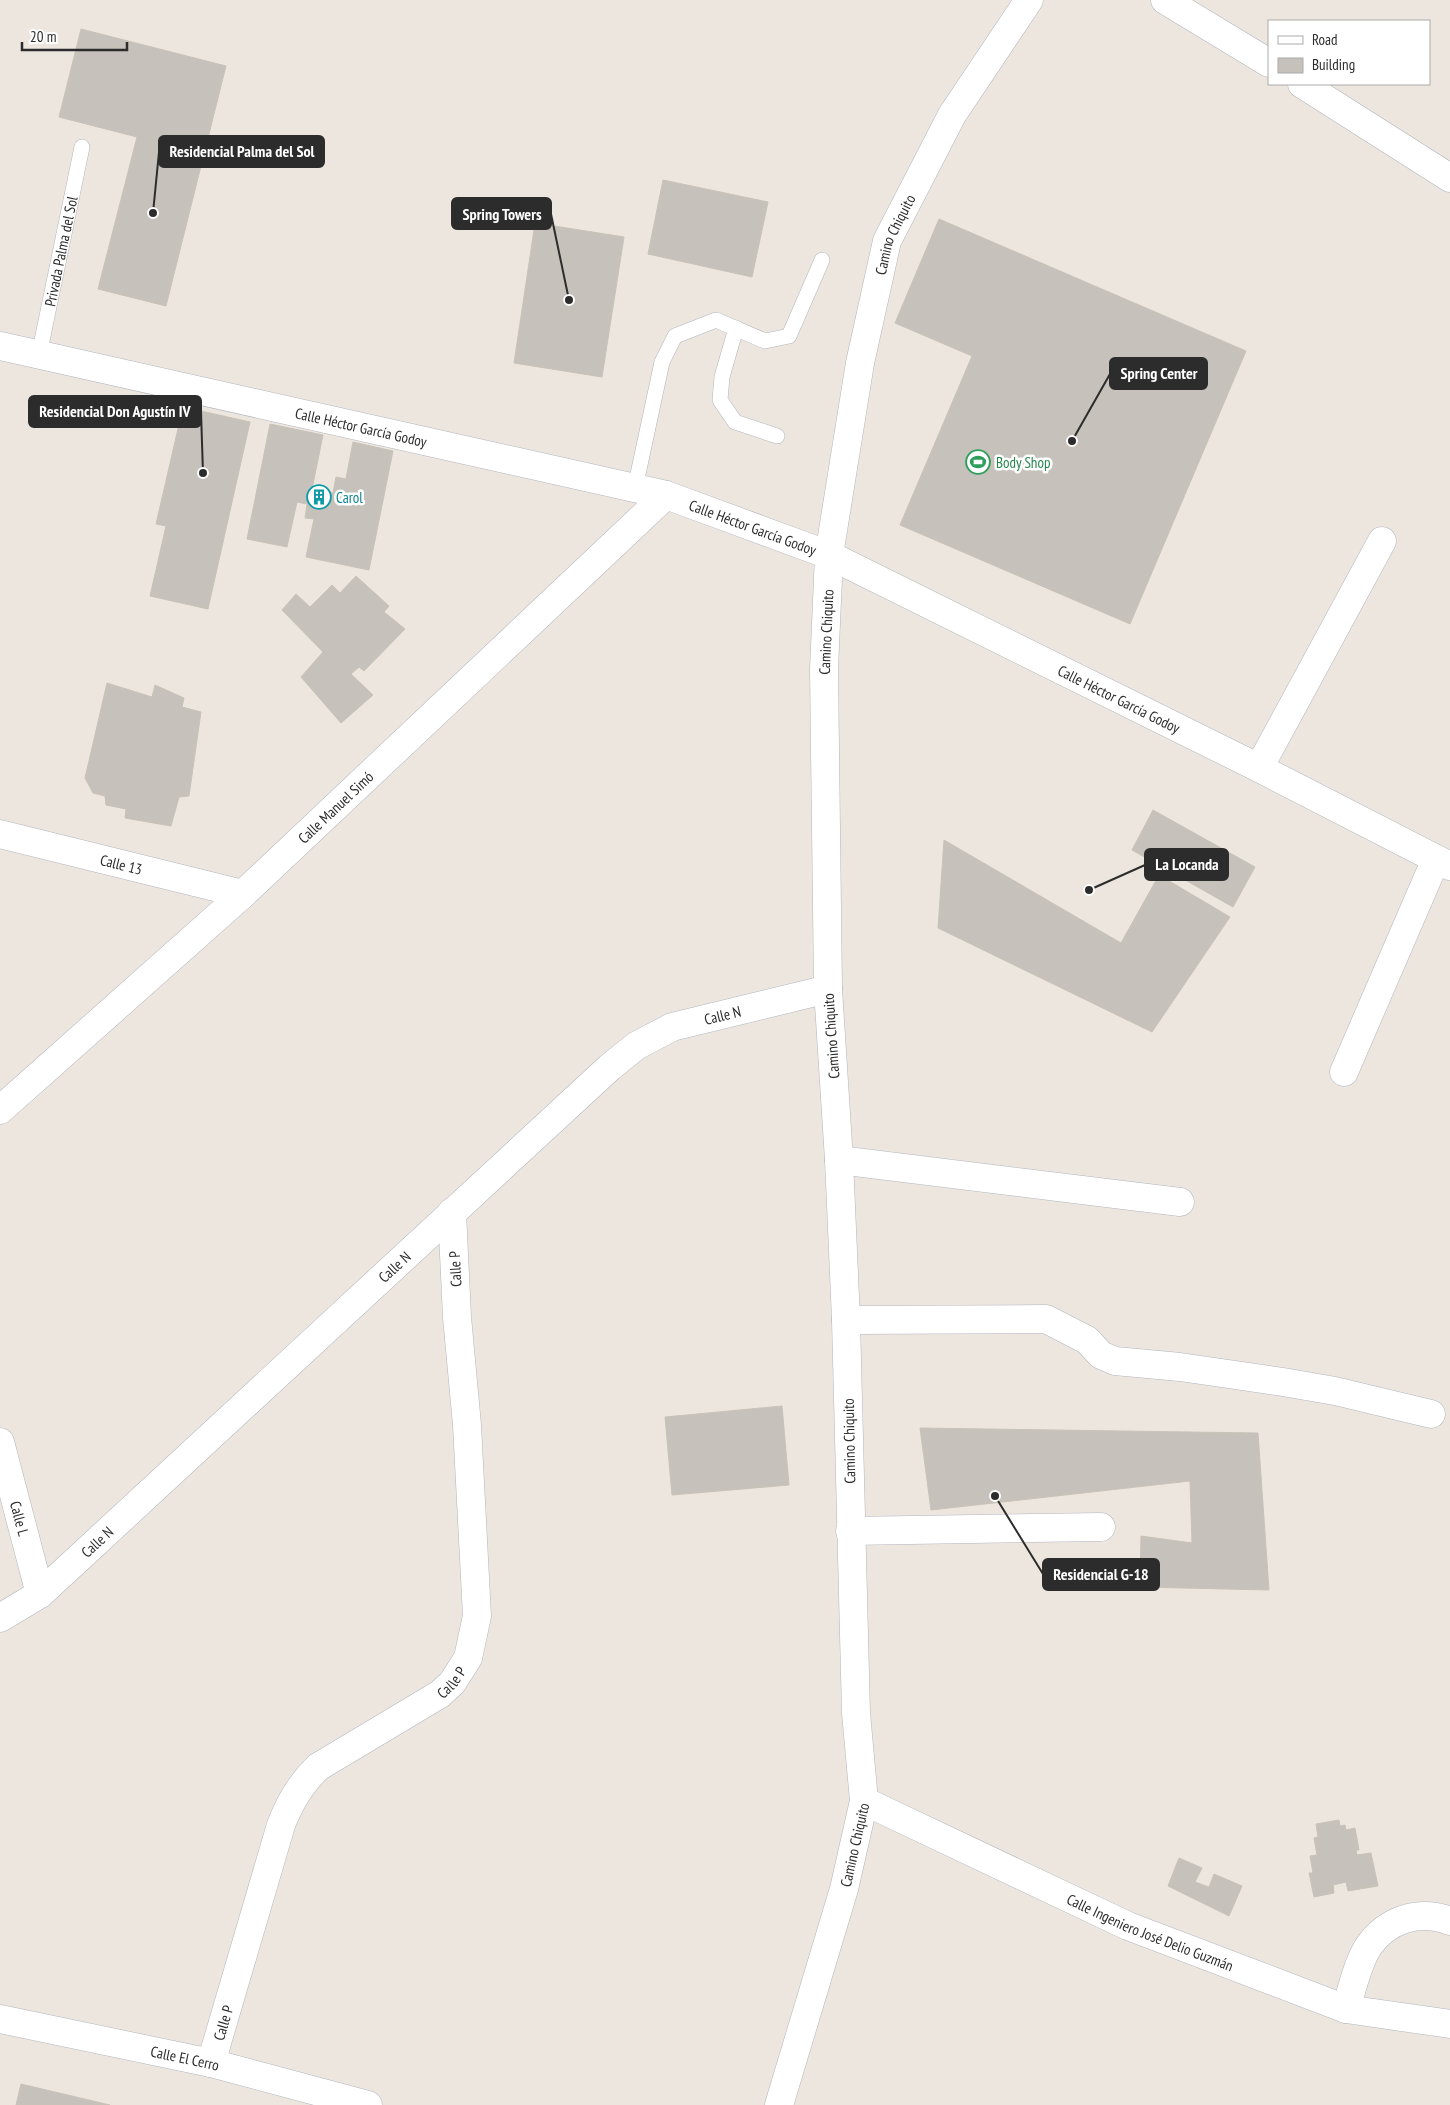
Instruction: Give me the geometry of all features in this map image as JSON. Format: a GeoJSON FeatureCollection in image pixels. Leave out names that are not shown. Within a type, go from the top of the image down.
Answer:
{"type":"FeatureCollection","features":[{"type":"Feature","properties":{"kind":"street","name":"Camino Chiquito"},"geometry":{"type":"LineString","coordinates":[[779,2105],[844,1889],[864,1801],[856,1713],[846,1320],[839,1160],[828,989],[824,669],[830,555],[860,364],[887,241],[952,115],[1029,0]]}},
{"type":"Feature","properties":{"kind":"street"},"geometry":{"type":"LineString","coordinates":[[1165,0],[1268,62]]}},
{"type":"Feature","properties":{"kind":"street"},"geometry":{"type":"LineString","coordinates":[[1304,85],[1450,178]]}},
{"type":"Feature","properties":{"kind":"street","name":"Calle Héctor García Godoy"},"geometry":{"type":"LineString","coordinates":[[0,346],[666,496],[830,555],[1259,768],[1443,863]]}},
{"type":"Feature","properties":{"kind":"street","name":"Calle Manuel Simó"},"geometry":{"type":"LineString","coordinates":[[0,1110],[243,894],[666,496]]}},
{"type":"Feature","properties":{"kind":"street"},"geometry":{"type":"LineString","coordinates":[[1259,768],[1382,541]]}},
{"type":"Feature","properties":{"kind":"street","name":"Calle 13"},"geometry":{"type":"LineString","coordinates":[[0,834],[243,894]]}},
{"type":"Feature","properties":{"kind":"street"},"geometry":{"type":"LineString","coordinates":[[1344,1072],[1443,863]]}},
{"type":"Feature","properties":{"kind":"street","name":"Calle N"},"geometry":{"type":"LineString","coordinates":[[0,1618],[40,1594],[610,1066],[636,1046],[672,1027],[828,989]]}},
{"type":"Feature","properties":{"kind":"street"},"geometry":{"type":"LineString","coordinates":[[839,1160],[1180,1202]]}},
{"type":"Feature","properties":{"kind":"street","name":"Calle P"},"geometry":{"type":"LineString","coordinates":[[211,2063],[281,1825],[290,1801],[304,1780],[318,1767],[332,1757],[368,1739],[446,1689],[461,1672],[472,1644],[477,1607],[467,1425],[452,1212]]}},
{"type":"Feature","properties":{"kind":"street"},"geometry":{"type":"LineString","coordinates":[[846,1320],[1046,1319],[1086,1340],[1101,1355],[1115,1361],[1180,1367],[1283,1382],[1335,1391],[1431,1414]]}},
{"type":"Feature","properties":{"kind":"street","name":"Calle L"},"geometry":{"type":"LineString","coordinates":[[0,1442],[40,1594]]}},
{"type":"Feature","properties":{"kind":"street"},"geometry":{"type":"LineString","coordinates":[[850,1531],[1101,1527]]}},
{"type":"Feature","properties":{"kind":"street","name":"Calle Ingeniero José Delio Guzmán"},"geometry":{"type":"LineString","coordinates":[[864,1801],[1128,1926],[1346,2009],[1450,2024]]}},
{"type":"Feature","properties":{"kind":"street"},"geometry":{"type":"LineString","coordinates":[[1346,2009],[1357,1972],[1369,1946],[1387,1927],[1413,1916],[1438,1917],[1450,1921]]}},
{"type":"Feature","properties":{"kind":"street","name":"Calle El Cerro"},"geometry":{"type":"LineString","coordinates":[[0,2019],[211,2063],[368,2105]]}},
{"type":"Feature","properties":{"kind":"lane","name":"Privada Palma del Sol"},"geometry":{"type":"LineString","coordinates":[[39,355],[82,147]]}},
{"type":"Feature","properties":{"kind":"lane"},"geometry":{"type":"LineString","coordinates":[[635,488],[662,362],[675,336],[716,320],[765,341],[789,336],[822,260]]}},
{"type":"Feature","properties":{"kind":"lane"},"geometry":{"type":"LineString","coordinates":[[736,328],[722,377],[720,400],[735,422],[776,436]]}},
{"type":"Feature","properties":{"kind":"building"},"geometry":{"type":"Polygon","coordinates":[[[81,29],[226,66],[166,306],[98,289],[137,137],[59,117],[81,29]]]}},
{"type":"Feature","properties":{"kind":"building"},"geometry":{"type":"Polygon","coordinates":[[[663,180],[768,202],[752,277],[648,254],[663,180]]]}},
{"type":"Feature","properties":{"kind":"building"},"geometry":{"type":"Polygon","coordinates":[[[939,219],[1246,351],[1130,624],[900,525],[972,356],[895,323],[939,219]]]}},
{"type":"Feature","properties":{"kind":"building"},"geometry":{"type":"Polygon","coordinates":[[[535,223],[624,237],[602,377],[514,363],[535,223]]]}},
{"type":"Feature","properties":{"kind":"building"},"geometry":{"type":"Polygon","coordinates":[[[183,407],[250,422],[208,609],[150,596],[166,526],[156,524],[183,407]]]}},
{"type":"Feature","properties":{"kind":"building","name":"Carol"},"geometry":{"type":"Polygon","coordinates":[[[270,424],[323,435],[312,489],[333,493],[336,477],[346,479],[353,442],[393,451],[369,570],[306,557],[314,519],[305,518],[307,504],[297,502],[287,547],[247,539],[270,424]]]}},
{"type":"Feature","properties":{"kind":"building"},"geometry":{"type":"Polygon","coordinates":[[[356,576],[389,606],[384,612],[405,629],[364,671],[359,667],[351,674],[373,695],[341,723],[301,677],[323,652],[282,610],[296,594],[310,607],[332,585],[340,593],[356,576]]]}},
{"type":"Feature","properties":{"kind":"building"},"geometry":{"type":"Polygon","coordinates":[[[107,683],[152,697],[155,685],[184,698],[182,707],[201,712],[189,796],[179,797],[171,826],[125,818],[126,809],[106,805],[105,796],[93,793],[85,778],[107,683]]]}},
{"type":"Feature","properties":{"kind":"building"},"geometry":{"type":"Polygon","coordinates":[[[1153,810],[1255,867],[1233,907],[1132,850],[1153,810]]]}},
{"type":"Feature","properties":{"kind":"building"},"geometry":{"type":"Polygon","coordinates":[[[944,840],[1121,943],[1159,875],[1230,917],[1152,1032],[938,928],[944,840]]]}},
{"type":"Feature","properties":{"kind":"building"},"geometry":{"type":"Polygon","coordinates":[[[782,1406],[789,1485],[672,1495],[665,1417],[782,1406]]]}},
{"type":"Feature","properties":{"kind":"building"},"geometry":{"type":"Polygon","coordinates":[[[920,1428],[1258,1433],[1269,1590],[1140,1587],[1141,1536],[1192,1543],[1190,1481],[931,1510],[920,1428]]]}},
{"type":"Feature","properties":{"kind":"building"},"geometry":{"type":"Polygon","coordinates":[[[1339,1820],[1340,1826],[1345,1825],[1346,1830],[1355,1828],[1359,1850],[1356,1850],[1357,1855],[1371,1853],[1378,1886],[1348,1891],[1346,1882],[1333,1885],[1334,1893],[1314,1897],[1309,1873],[1313,1873],[1310,1856],[1317,1855],[1314,1838],[1318,1837],[1316,1824],[1339,1820]]]}},
{"type":"Feature","properties":{"kind":"building"},"geometry":{"type":"Polygon","coordinates":[[[1179,1858],[1202,1868],[1195,1882],[1209,1887],[1214,1874],[1242,1886],[1229,1916],[1168,1886],[1179,1858]]]}},
{"type":"Feature","properties":{"kind":"building"},"geometry":{"type":"Polygon","coordinates":[[[21,2084],[110,2105],[16,2105],[21,2084]]]}},
{"type":"Feature","properties":{"kind":"place","name":"Residencial Palma del Sol"},"geometry":{"type":"Point","coordinates":[153,213]}},
{"type":"Feature","properties":{"kind":"place","name":"Spring Towers"},"geometry":{"type":"Point","coordinates":[569,300]}},
{"type":"Feature","properties":{"kind":"place","name":"Spring Center"},"geometry":{"type":"Point","coordinates":[1072,441]}},
{"type":"Feature","properties":{"kind":"place","name":"Body Shop"},"geometry":{"type":"Point","coordinates":[978,462]}},
{"type":"Feature","properties":{"kind":"place","name":"Residencial Don Agustín IV"},"geometry":{"type":"Point","coordinates":[203,473]}},
{"type":"Feature","properties":{"kind":"place","name":"Carol"},"geometry":{"type":"Point","coordinates":[319,497]}},
{"type":"Feature","properties":{"kind":"place","name":"La Locanda"},"geometry":{"type":"Point","coordinates":[1089,890]}},
{"type":"Feature","properties":{"kind":"place","name":"Residencial G-18"},"geometry":{"type":"Point","coordinates":[995,1496]}}]}
